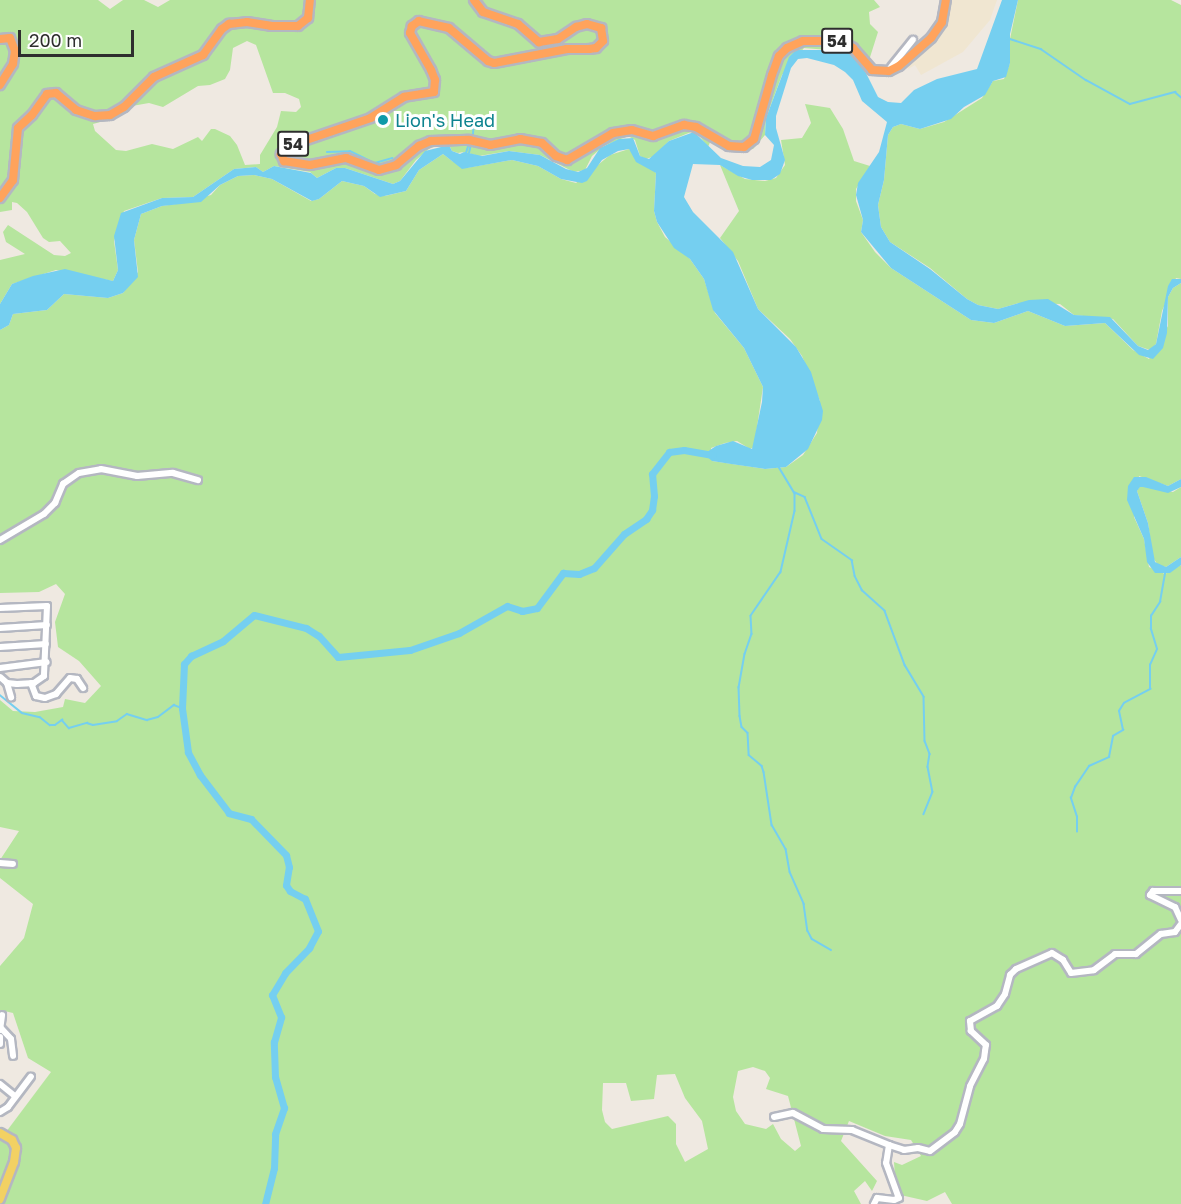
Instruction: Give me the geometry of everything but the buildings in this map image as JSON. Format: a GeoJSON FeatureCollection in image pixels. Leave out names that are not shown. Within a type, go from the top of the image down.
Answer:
{"type":"FeatureCollection","features":[{"type":"Feature","properties":{"kind":"highway"},"geometry":{"type":"LineString","coordinates":[[0,198],[13,180],[18,128],[32,115],[47,94],[56,93],[70,108],[95,116],[114,114],[154,77],[203,55],[225,27],[242,22],[271,27],[298,26],[308,18],[310,0]]}},
{"type":"Feature","properties":{"kind":"highway","name":"54"},"geometry":{"type":"LineString","coordinates":[[474,0],[483,12],[518,24],[539,42],[558,39],[576,27],[587,24],[601,28],[603,41],[596,48],[567,49],[494,63],[488,62],[449,28],[419,21],[415,23],[410,33],[431,70],[435,80],[434,92],[404,97],[371,118],[286,147],[281,154],[284,161],[310,165],[346,158],[379,170],[401,162],[423,144],[471,140],[490,145],[520,139],[536,140],[559,158],[567,160],[612,133],[632,130],[653,136],[687,125],[729,146],[744,147],[754,139],[758,116],[779,56],[794,44],[819,40],[841,41],[853,48],[868,67],[876,71],[886,71]]}},
{"type":"Feature","properties":{"kind":"highway"},"geometry":{"type":"LineString","coordinates":[[886,71],[899,66],[931,38],[942,22],[946,0]]}},
{"type":"Feature","properties":{"kind":"highway"},"geometry":{"type":"LineString","coordinates":[[0,39],[10,38],[15,51],[13,64],[0,85]]}},
{"type":"Feature","properties":{"kind":"main road"},"geometry":{"type":"LineString","coordinates":[[0,1133],[12,1140],[16,1148],[14,1162],[0,1198]]}},
{"type":"Feature","properties":{"kind":"street"},"geometry":{"type":"LineString","coordinates":[[886,71],[898,61],[913,40]]}},
{"type":"Feature","properties":{"kind":"street"},"geometry":{"type":"LineString","coordinates":[[0,540],[44,514],[55,503],[63,484],[79,473],[101,469],[137,476],[173,473],[198,480]]}},
{"type":"Feature","properties":{"kind":"street"},"geometry":{"type":"LineString","coordinates":[[0,608],[47,606],[47,662],[44,676],[31,683],[8,683]]}},
{"type":"Feature","properties":{"kind":"street"},"geometry":{"type":"LineString","coordinates":[[0,628],[47,625]]}},
{"type":"Feature","properties":{"kind":"street"},"geometry":{"type":"LineString","coordinates":[[0,647],[46,644]]}},
{"type":"Feature","properties":{"kind":"street"},"geometry":{"type":"LineString","coordinates":[[0,668],[47,662]]}},
{"type":"Feature","properties":{"kind":"street"},"geometry":{"type":"LineString","coordinates":[[0,676],[8,683],[11,697]]}},
{"type":"Feature","properties":{"kind":"street"},"geometry":{"type":"LineString","coordinates":[[31,683],[34,699],[53,697],[70,678],[77,679],[83,687]]}},
{"type":"Feature","properties":{"kind":"street"},"geometry":{"type":"LineString","coordinates":[[0,863],[13,864]]}},
{"type":"Feature","properties":{"kind":"street"},"geometry":{"type":"LineString","coordinates":[[774,1117],[793,1113],[823,1130],[858,1131],[904,1150],[918,1148],[930,1151],[960,1124],[970,1086],[985,1051],[986,1045],[971,1031],[970,1021],[997,1006],[1005,994],[1010,975],[1016,969],[1052,952],[1063,960],[1071,973],[1094,970],[1115,954],[1136,954],[1161,934],[1175,932],[1181,922],[1175,908],[1150,895],[1153,891],[1180,892]]}},
{"type":"Feature","properties":{"kind":"street"},"geometry":{"type":"LineString","coordinates":[[2,1015],[0,1029],[11,1039],[13,1056]]}},
{"type":"Feature","properties":{"kind":"street"},"geometry":{"type":"LineString","coordinates":[[0,1036],[0,1044]]}},
{"type":"Feature","properties":{"kind":"street"},"geometry":{"type":"LineString","coordinates":[[0,1112],[8,1107],[31,1077]]}},
{"type":"Feature","properties":{"kind":"street"},"geometry":{"type":"LineString","coordinates":[[0,1084],[15,1096]]}},
{"type":"Feature","properties":{"kind":"street"},"geometry":{"type":"LineString","coordinates":[[874,1204],[877,1198],[894,1200],[898,1198],[886,1163],[889,1145]]}},
{"type":"Feature","properties":{"kind":"shaded area"},"geometry":{"type":"Polygon","coordinates":[[[948,0],[997,0],[990,20],[963,52],[921,75],[915,65],[908,69],[907,63],[925,48],[948,0]]]}},
{"type":"Feature","properties":{"kind":"green space"},"geometry":{"type":"Polygon","coordinates":[[[0,0],[98,0],[110,9],[123,0],[144,0],[158,7],[170,0],[874,0],[880,7],[869,12],[870,24],[878,32],[865,73],[863,67],[828,50],[804,48],[782,75],[766,118],[765,135],[753,149],[728,149],[711,140],[708,147],[698,134],[691,132],[669,141],[655,156],[646,159],[640,156],[635,140],[628,136],[604,146],[592,156],[585,170],[574,172],[540,155],[509,151],[479,156],[464,152],[458,153],[452,151],[449,145],[444,145],[430,148],[416,160],[400,181],[393,184],[345,168],[336,168],[317,178],[310,172],[274,166],[263,172],[256,167],[234,169],[193,197],[162,198],[124,211],[114,241],[118,270],[113,281],[56,270],[12,284],[0,304],[0,260],[25,254],[6,242],[3,232],[8,225],[54,255],[65,256],[71,253],[60,241],[49,242],[43,238],[27,212],[17,203],[12,202],[12,210],[0,212],[0,0]],[[247,41],[233,48],[230,70],[225,79],[210,85],[198,86],[163,107],[149,103],[132,106],[115,118],[93,124],[95,131],[116,150],[126,151],[152,144],[173,149],[198,137],[202,141],[211,129],[215,129],[230,136],[237,145],[245,165],[260,164],[260,155],[277,127],[281,111],[296,112],[301,107],[299,99],[285,93],[273,93],[256,45],[247,41]]]}},
{"type":"Feature","properties":{"kind":"green space"},"geometry":{"type":"Polygon","coordinates":[[[1018,0],[1171,0],[1181,5],[1181,279],[1176,278],[1162,311],[1156,344],[1150,350],[1138,346],[1113,319],[1074,315],[1060,304],[1019,303],[998,309],[978,305],[967,299],[930,268],[890,242],[881,227],[878,205],[884,180],[888,135],[893,127],[901,124],[920,129],[944,122],[982,98],[993,81],[1004,79],[1010,63],[1010,39],[1018,0]]]}},
{"type":"Feature","properties":{"kind":"green space"},"geometry":{"type":"Polygon","coordinates":[[[805,104],[830,108],[843,129],[854,161],[870,166],[856,189],[856,201],[863,220],[861,232],[875,252],[891,268],[971,320],[994,323],[1028,311],[1065,326],[1105,323],[1133,350],[1149,359],[1168,326],[1168,297],[1173,288],[1181,283],[1181,479],[1168,486],[1139,476],[1134,517],[1144,539],[1149,567],[1165,574],[1181,565],[1181,1204],[952,1204],[945,1192],[927,1201],[896,1194],[894,1162],[902,1165],[921,1156],[911,1140],[885,1136],[849,1121],[841,1141],[877,1181],[872,1191],[865,1181],[854,1191],[861,1204],[0,1204],[0,1140],[51,1072],[28,1058],[13,1013],[0,1010],[0,966],[24,938],[33,904],[0,878],[0,860],[19,831],[0,827],[0,700],[13,711],[35,712],[63,707],[65,699],[85,703],[101,686],[79,661],[58,647],[55,622],[65,594],[56,584],[39,592],[0,593],[0,330],[9,325],[13,314],[47,310],[64,294],[108,298],[123,293],[138,272],[134,240],[141,214],[162,206],[211,195],[220,185],[238,176],[254,175],[272,179],[311,201],[319,199],[342,181],[364,186],[375,194],[385,196],[406,191],[419,170],[443,154],[466,168],[512,160],[538,166],[561,179],[576,183],[610,155],[629,149],[656,173],[654,211],[665,237],[690,259],[704,279],[715,313],[744,348],[763,387],[754,447],[750,449],[737,441],[725,443],[711,448],[712,461],[765,469],[786,467],[803,455],[817,433],[820,401],[802,356],[790,339],[758,309],[738,261],[720,238],[739,211],[720,165],[745,179],[765,181],[776,178],[785,165],[781,140],[802,138],[811,123],[805,104]],[[753,1067],[738,1071],[733,1097],[736,1111],[745,1124],[766,1129],[773,1124],[781,1139],[795,1151],[801,1146],[788,1096],[766,1089],[770,1078],[765,1071],[753,1067]],[[675,1074],[657,1075],[654,1099],[631,1101],[626,1083],[603,1083],[602,1110],[605,1122],[612,1129],[668,1116],[676,1124],[676,1144],[685,1162],[708,1149],[702,1121],[685,1098],[675,1074]]]}},
{"type":"Feature","properties":{"kind":"green space"},"geometry":{"type":"Polygon","coordinates":[[[1140,486],[1173,492],[1181,487],[1181,557],[1166,567],[1158,565],[1153,558],[1148,523],[1137,491],[1140,486]]]}},
{"type":"Feature","properties":{"kind":"water"},"geometry":{"type":"Polygon","coordinates":[[[1002,0],[1018,0],[1010,34],[1010,63],[1006,77],[993,81],[985,95],[964,107],[951,119],[920,129],[901,124],[893,127],[888,135],[884,180],[878,205],[881,227],[890,242],[978,305],[998,309],[1029,300],[1048,299],[1074,315],[1110,317],[1138,346],[1148,350],[1156,344],[1168,286],[1172,279],[1181,279],[1181,283],[1173,288],[1168,297],[1167,333],[1163,348],[1153,359],[1139,355],[1105,323],[1065,326],[1028,311],[994,323],[971,320],[891,268],[861,232],[863,220],[856,195],[858,183],[879,152],[887,122],[862,101],[853,80],[845,72],[834,65],[807,58],[798,59],[791,68],[776,116],[776,128],[785,160],[780,174],[771,180],[752,180],[738,176],[720,165],[693,164],[684,197],[693,212],[733,252],[758,309],[796,347],[811,372],[823,411],[822,420],[808,449],[786,467],[765,469],[712,461],[704,454],[716,446],[733,441],[752,449],[763,387],[744,348],[713,310],[704,279],[690,259],[674,248],[657,222],[654,211],[656,173],[636,162],[629,149],[618,151],[602,160],[587,181],[582,183],[561,179],[538,166],[512,160],[462,169],[443,154],[419,170],[406,191],[380,197],[364,186],[342,181],[319,199],[312,201],[272,179],[254,175],[238,176],[220,185],[201,202],[162,206],[141,214],[134,240],[138,277],[123,293],[108,298],[64,294],[47,310],[13,314],[9,325],[0,330],[0,304],[12,284],[33,276],[65,269],[113,281],[118,270],[114,236],[121,213],[162,198],[193,197],[234,169],[256,167],[263,172],[274,166],[311,173],[317,178],[336,168],[345,168],[393,184],[400,181],[425,151],[449,145],[452,151],[460,154],[464,152],[482,156],[509,151],[540,155],[566,169],[578,172],[587,168],[600,148],[619,139],[633,138],[640,156],[649,159],[669,141],[694,132],[721,158],[743,166],[760,167],[771,160],[774,145],[765,135],[766,118],[789,57],[796,50],[846,50],[863,67],[878,97],[888,102],[901,103],[914,90],[937,79],[977,69],[1002,0]]]}},
{"type":"Feature","properties":{"kind":"water"},"geometry":{"type":"Polygon","coordinates":[[[1134,477],[1146,477],[1168,486],[1181,479],[1181,487],[1168,493],[1143,487],[1137,491],[1148,523],[1155,562],[1166,567],[1181,557],[1181,565],[1170,573],[1155,573],[1147,562],[1144,539],[1127,500],[1128,486],[1134,477]]]}},
{"type":"Feature","properties":{"kind":"waterway"},"geometry":{"type":"LineString","coordinates":[[1007,38],[1041,49],[1086,80],[1130,104],[1175,92],[1181,97]]}},
{"type":"Feature","properties":{"kind":"waterway"},"geometry":{"type":"LineString","coordinates":[[473,134],[474,118]]}},
{"type":"Feature","properties":{"kind":"waterway"},"geometry":{"type":"LineString","coordinates":[[466,153],[469,144]]}},
{"type":"Feature","properties":{"kind":"waterway"},"geometry":{"type":"LineString","coordinates":[[469,153],[471,144]]}},
{"type":"Feature","properties":{"kind":"waterway"},"geometry":{"type":"LineString","coordinates":[[327,152],[350,151],[375,163],[392,158]]}},
{"type":"Feature","properties":{"kind":"waterway"},"geometry":{"type":"LineString","coordinates":[[265,1204],[274,1168],[275,1134],[284,1108],[275,1077],[274,1042],[281,1017],[272,995],[285,973],[309,948],[318,931],[305,899],[290,891],[286,885],[289,867],[286,855],[251,819],[229,813],[200,775],[188,752],[182,708],[184,664],[191,656],[223,641],[254,615],[306,628],[319,636],[338,657],[410,650],[459,633],[507,606],[522,611],[537,608],[563,573],[579,574],[594,568],[624,534],[646,519],[652,510],[654,496],[652,474],[669,452],[684,450],[713,455]]}},
{"type":"Feature","properties":{"kind":"waterway"},"geometry":{"type":"LineString","coordinates":[[779,467],[795,494],[795,511],[781,572],[751,616],[752,634],[745,654],[739,687],[740,716],[742,727],[748,733],[749,755],[762,766],[764,772],[772,825],[786,849],[790,872],[804,904],[808,931],[812,939],[831,950]]}},
{"type":"Feature","properties":{"kind":"waterway"},"geometry":{"type":"LineString","coordinates":[[794,492],[805,497],[822,539],[852,560],[855,576],[862,590],[885,611],[905,665],[924,697],[925,741],[930,754],[928,767],[933,792],[924,814]]}},
{"type":"Feature","properties":{"kind":"waterway"},"geometry":{"type":"LineString","coordinates":[[1077,832],[1077,817],[1071,798],[1075,787],[1089,766],[1109,757],[1113,736],[1123,730],[1119,711],[1124,703],[1150,689],[1150,665],[1157,649],[1151,629],[1151,616],[1160,602],[1165,573]]}},
{"type":"Feature","properties":{"kind":"waterway"},"geometry":{"type":"LineString","coordinates":[[0,695],[22,713],[40,717],[50,725],[55,725],[62,720],[69,728],[87,723],[93,725],[117,721],[127,714],[147,720],[158,717],[174,705],[182,708]]}},
{"type":"Feature","properties":{"kind":"place","name":"Lion's Head"},"geometry":{"type":"Point","coordinates":[383,120]}}]}
